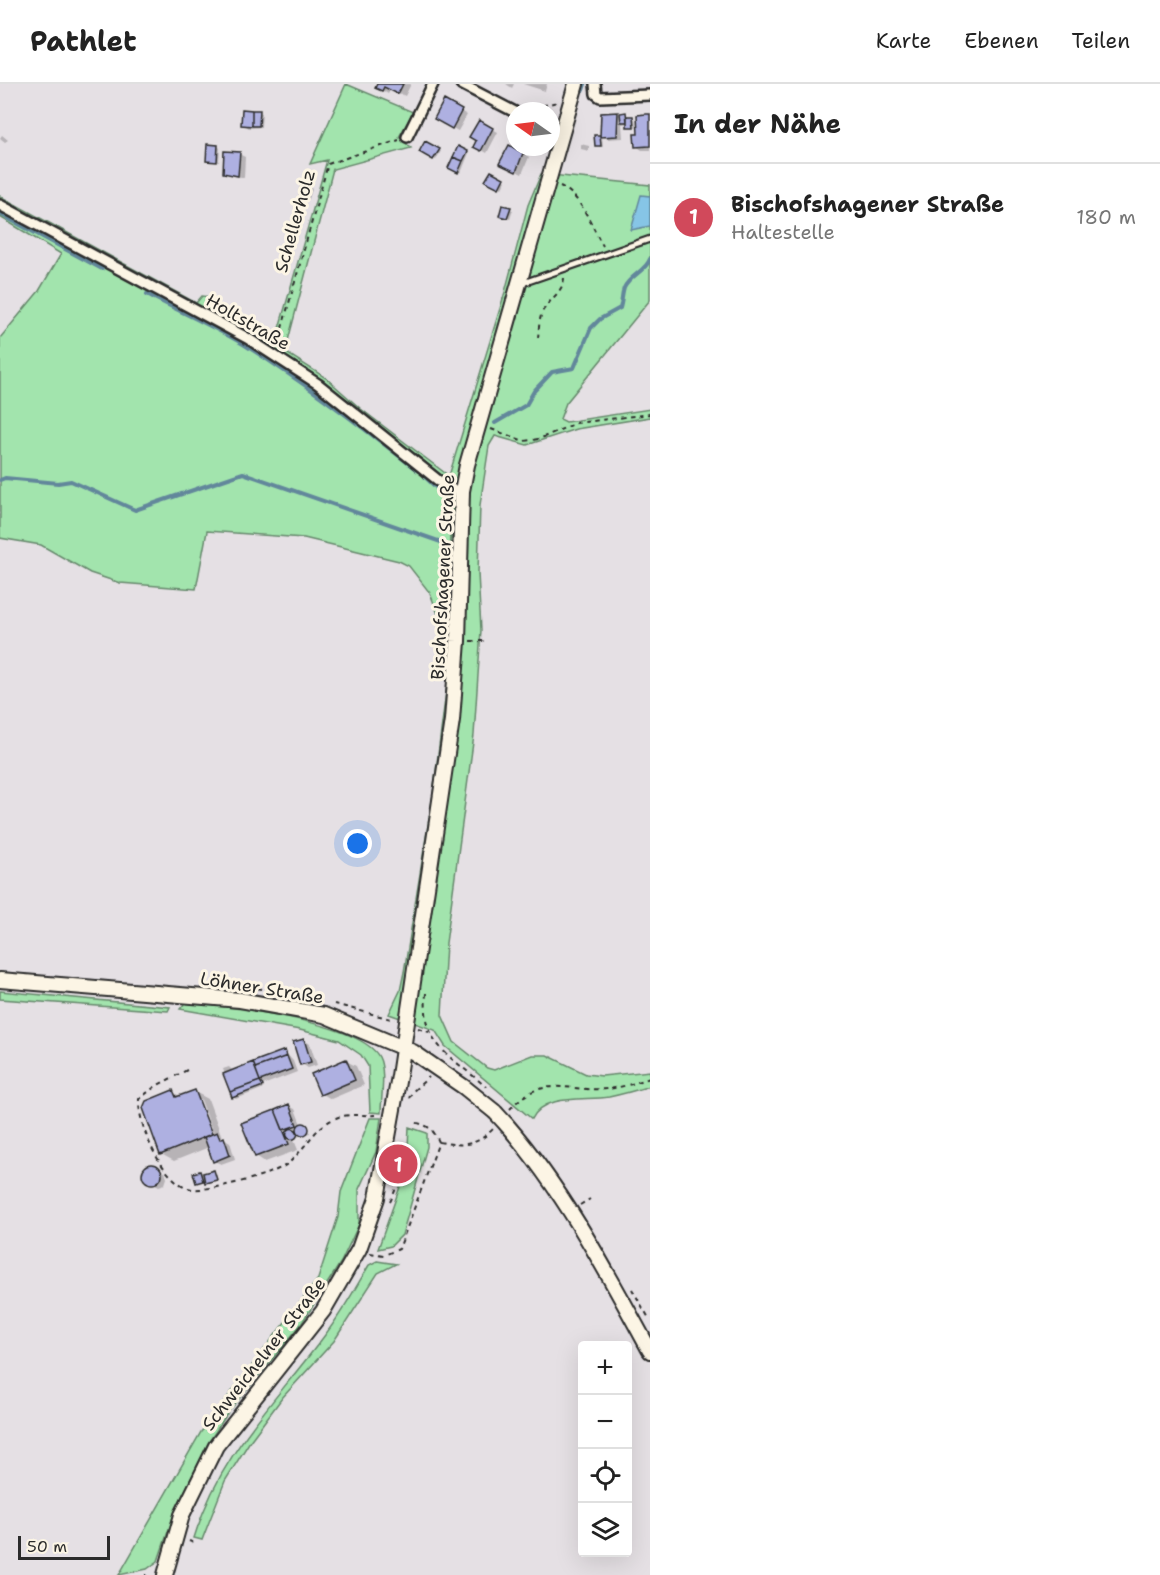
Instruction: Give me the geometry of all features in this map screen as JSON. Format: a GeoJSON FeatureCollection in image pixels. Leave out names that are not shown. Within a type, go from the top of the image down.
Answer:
{"type":"FeatureCollection","features":[{"type":"Feature","properties":{"kind":"street"},"geometry":{"type":"LineString","coordinates":[[407,136],[433,84]]}},
{"type":"Feature","properties":{"kind":"street"},"geometry":{"type":"LineString","coordinates":[[461,84],[506,107]]}},
{"type":"Feature","properties":{"kind":"street","name":"Bischofshagener Straße"},"geometry":{"type":"LineString","coordinates":[[560,124],[572,101],[576,84]]}},
{"type":"Feature","properties":{"kind":"street"},"geometry":{"type":"LineString","coordinates":[[595,84],[596,94],[600,97],[650,95]]}},
{"type":"Feature","properties":{"kind":"street","name":"Bischofshagener Straße"},"geometry":{"type":"LineString","coordinates":[[403,1047],[452,720],[458,641],[462,491],[476,425],[517,285],[550,156]]}},
{"type":"Feature","properties":{"kind":"street","name":"Holtstraße"},"geometry":{"type":"LineString","coordinates":[[0,206],[247,338],[358,415],[449,489],[462,491]]}},
{"type":"Feature","properties":{"kind":"street","name":"Löhner Straße"},"geometry":{"type":"LineString","coordinates":[[0,980],[229,999],[282,1006],[324,1015],[403,1047],[436,1066],[501,1119],[541,1167],[602,1262],[650,1351]]}},
{"type":"Feature","properties":{"kind":"street","name":"Schweichelner Straße"},"geometry":{"type":"LineString","coordinates":[[165,1575],[182,1515],[216,1446],[304,1337],[341,1284],[359,1249],[382,1180],[403,1047]]}},
{"type":"Feature","properties":{"kind":"lane"},"geometry":{"type":"LineString","coordinates":[[517,285],[527,284],[650,239]]}},
{"type":"Feature","properties":{"kind":"path"},"geometry":{"type":"LineString","coordinates":[[556,102],[572,101]]}},
{"type":"Feature","properties":{"kind":"path","name":"Schellerholz"},"geometry":{"type":"LineString","coordinates":[[273,355],[328,164],[383,148],[407,136]]}},
{"type":"Feature","properties":{"kind":"path"},"geometry":{"type":"LineString","coordinates":[[557,184],[567,189],[582,209],[607,254]]}},
{"type":"Feature","properties":{"kind":"path"},"geometry":{"type":"LineString","coordinates":[[538,338],[542,311],[564,284],[564,271]]}},
{"type":"Feature","properties":{"kind":"path"},"geometry":{"type":"LineString","coordinates":[[476,425],[524,441],[539,439],[576,423],[650,414]]}},
{"type":"Feature","properties":{"kind":"path"},"geometry":{"type":"LineString","coordinates":[[429,1032],[443,1054]]}},
{"type":"Feature","properties":{"kind":"path"},"geometry":{"type":"LineString","coordinates":[[187,1071],[139,1099],[139,1110],[157,1161],[188,1188],[195,1189],[238,1182],[284,1167],[323,1126],[336,1117],[377,1115]]}},
{"type":"Feature","properties":{"kind":"path"},"geometry":{"type":"LineString","coordinates":[[439,1142],[468,1145],[478,1142],[516,1102],[537,1088],[614,1088],[650,1078]]}},
{"type":"Feature","properties":{"kind":"path"},"geometry":{"type":"LineString","coordinates":[[369,1253],[384,1255],[399,1249],[439,1142],[435,1132],[426,1125],[413,1122]]}},
{"type":"Feature","properties":{"kind":"green space"},"geometry":{"type":"Polygon","coordinates":[[[346,84],[413,112],[399,137],[411,148],[333,169],[285,352],[326,378],[361,409],[449,476],[505,292],[528,205],[541,174],[650,185],[650,300],[566,403],[560,419],[566,422],[650,409],[650,417],[576,429],[527,445],[495,436],[489,446],[480,505],[478,573],[481,630],[474,735],[446,943],[442,1015],[454,1042],[487,1068],[494,1070],[532,1055],[547,1055],[586,1074],[602,1076],[650,1071],[650,1086],[609,1097],[556,1102],[546,1105],[532,1119],[445,1046],[435,1030],[389,1014],[400,991],[404,972],[433,794],[448,676],[452,592],[451,507],[446,648],[444,630],[430,593],[409,566],[399,561],[304,538],[207,531],[196,589],[120,583],[90,573],[41,545],[0,538],[0,338],[39,291],[61,254],[0,217],[0,196],[196,303],[202,296],[211,297],[214,313],[274,346],[327,160],[310,164],[346,84]]]}},
{"type":"Feature","properties":{"kind":"green space"},"geometry":{"type":"Polygon","coordinates":[[[0,991],[170,1007],[168,1011],[0,999],[0,991]]]}},
{"type":"Feature","properties":{"kind":"green space"},"geometry":{"type":"Polygon","coordinates":[[[185,1003],[229,1007],[290,1018],[346,1034],[367,1045],[379,1057],[381,1063],[383,1077],[381,1113],[370,1112],[368,1066],[361,1055],[339,1040],[300,1030],[180,1009],[185,1003]]]}},
{"type":"Feature","properties":{"kind":"green space"},"geometry":{"type":"Polygon","coordinates":[[[370,1118],[381,1118],[376,1152],[359,1189],[359,1224],[341,1262],[300,1326],[229,1411],[208,1443],[175,1511],[158,1561],[147,1569],[119,1575],[201,1432],[318,1279],[338,1217],[341,1192],[370,1118]]]}},
{"type":"Feature","properties":{"kind":"green space"},"geometry":{"type":"Polygon","coordinates":[[[409,1127],[427,1133],[427,1147],[402,1235],[391,1246],[378,1249],[407,1167],[409,1127]]]}},
{"type":"Feature","properties":{"kind":"green space"},"geometry":{"type":"Polygon","coordinates":[[[377,1261],[396,1264],[378,1273],[334,1341],[282,1398],[250,1441],[225,1481],[202,1540],[194,1538],[205,1507],[234,1454],[250,1430],[331,1327],[369,1265],[377,1261]]]}},
{"type":"Feature","properties":{"kind":"water"},"geometry":{"type":"Polygon","coordinates":[[[641,195],[650,196],[650,226],[631,230],[641,195]]]}},
{"type":"Feature","properties":{"kind":"building"},"geometry":{"type":"Polygon","coordinates":[[[377,84],[403,84],[398,94],[384,87],[382,91],[375,88],[377,84]]]}},
{"type":"Feature","properties":{"kind":"building"},"geometry":{"type":"Polygon","coordinates":[[[444,100],[462,110],[452,129],[434,119],[444,100]]]}},
{"type":"Feature","properties":{"kind":"building"},"geometry":{"type":"Polygon","coordinates":[[[242,109],[252,110],[252,126],[241,125],[242,109]]]}},
{"type":"Feature","properties":{"kind":"building"},"geometry":{"type":"Polygon","coordinates":[[[252,110],[260,110],[259,126],[252,126],[252,110]]]}},
{"type":"Feature","properties":{"kind":"building"},"geometry":{"type":"Polygon","coordinates":[[[618,112],[617,136],[600,137],[601,113],[618,112]]]}},
{"type":"Feature","properties":{"kind":"building"},"geometry":{"type":"Polygon","coordinates":[[[626,112],[627,122],[621,122],[620,113],[626,112]]]}},
{"type":"Feature","properties":{"kind":"building"},"geometry":{"type":"Polygon","coordinates":[[[650,114],[650,146],[635,147],[634,134],[638,134],[637,115],[650,114]]]}},
{"type":"Feature","properties":{"kind":"building"},"geometry":{"type":"Polygon","coordinates":[[[627,116],[633,116],[634,127],[627,127],[627,116]]]}},
{"type":"Feature","properties":{"kind":"building"},"geometry":{"type":"Polygon","coordinates":[[[479,120],[493,128],[481,151],[473,147],[476,141],[469,137],[479,120]]]}},
{"type":"Feature","properties":{"kind":"building"},"geometry":{"type":"Polygon","coordinates":[[[594,135],[600,135],[601,146],[595,146],[594,135]]]}},
{"type":"Feature","properties":{"kind":"building"},"geometry":{"type":"Polygon","coordinates":[[[425,141],[440,149],[433,160],[419,152],[425,141]]]}},
{"type":"Feature","properties":{"kind":"building"},"geometry":{"type":"Polygon","coordinates":[[[207,144],[218,145],[217,162],[206,161],[207,144]]]}},
{"type":"Feature","properties":{"kind":"building"},"geometry":{"type":"Polygon","coordinates":[[[458,146],[468,151],[463,161],[453,157],[458,146]]]}},
{"type":"Feature","properties":{"kind":"building"},"geometry":{"type":"Polygon","coordinates":[[[224,151],[240,152],[238,176],[223,173],[224,151]]]}},
{"type":"Feature","properties":{"kind":"building"},"geometry":{"type":"Polygon","coordinates":[[[506,151],[506,156],[522,156],[516,172],[499,164],[506,151]]]}},
{"type":"Feature","properties":{"kind":"building"},"geometry":{"type":"Polygon","coordinates":[[[453,157],[463,161],[458,173],[448,168],[453,157]]]}},
{"type":"Feature","properties":{"kind":"building"},"geometry":{"type":"Polygon","coordinates":[[[491,171],[504,178],[499,188],[485,181],[491,171]]]}},
{"type":"Feature","properties":{"kind":"building"},"geometry":{"type":"Polygon","coordinates":[[[301,183],[310,186],[306,199],[300,197],[301,183]]]}},
{"type":"Feature","properties":{"kind":"building"},"geometry":{"type":"Polygon","coordinates":[[[502,205],[511,207],[507,218],[499,216],[502,205]]]}},
{"type":"Feature","properties":{"kind":"building"},"geometry":{"type":"Polygon","coordinates":[[[304,1039],[311,1062],[300,1065],[293,1042],[304,1039]]]}},
{"type":"Feature","properties":{"kind":"building"},"geometry":{"type":"Polygon","coordinates":[[[285,1050],[287,1056],[255,1068],[253,1062],[285,1050]]]}},
{"type":"Feature","properties":{"kind":"building"},"geometry":{"type":"Polygon","coordinates":[[[287,1056],[292,1069],[260,1081],[255,1068],[287,1056]]]}},
{"type":"Feature","properties":{"kind":"building"},"geometry":{"type":"Polygon","coordinates":[[[346,1059],[355,1080],[320,1095],[311,1074],[346,1059]]]}},
{"type":"Feature","properties":{"kind":"building"},"geometry":{"type":"Polygon","coordinates":[[[253,1062],[260,1081],[230,1092],[223,1074],[253,1062]]]}},
{"type":"Feature","properties":{"kind":"building"},"geometry":{"type":"Polygon","coordinates":[[[260,1081],[263,1086],[232,1098],[230,1092],[260,1081]]]}},
{"type":"Feature","properties":{"kind":"building"},"geometry":{"type":"Polygon","coordinates":[[[173,1090],[176,1097],[195,1090],[212,1134],[160,1155],[143,1108],[146,1101],[173,1090]]]}},
{"type":"Feature","properties":{"kind":"building"},"geometry":{"type":"Polygon","coordinates":[[[289,1104],[297,1125],[283,1130],[275,1110],[289,1104]]]}},
{"type":"Feature","properties":{"kind":"building"},"geometry":{"type":"Polygon","coordinates":[[[275,1110],[289,1144],[255,1157],[241,1123],[275,1110]]]}},
{"type":"Feature","properties":{"kind":"building"},"geometry":{"type":"Polygon","coordinates":[[[303,1123],[309,1129],[303,1135],[297,1129],[303,1123]]]}},
{"type":"Feature","properties":{"kind":"building"},"geometry":{"type":"Polygon","coordinates":[[[292,1128],[298,1134],[292,1140],[286,1134],[292,1128]]]}},
{"type":"Feature","properties":{"kind":"building"},"geometry":{"type":"Polygon","coordinates":[[[217,1132],[220,1139],[224,1137],[230,1155],[213,1162],[204,1137],[217,1132]]]}},
{"type":"Feature","properties":{"kind":"building"},"geometry":{"type":"Polygon","coordinates":[[[152,1164],[159,1167],[162,1174],[159,1181],[152,1184],[145,1181],[142,1174],[145,1167],[152,1164]]]}},
{"type":"Feature","properties":{"kind":"building"},"geometry":{"type":"Polygon","coordinates":[[[214,1170],[217,1180],[205,1183],[203,1173],[214,1170]]]}},
{"type":"Feature","properties":{"kind":"building"},"geometry":{"type":"Polygon","coordinates":[[[200,1171],[203,1181],[196,1183],[193,1173],[200,1171]]]}},
{"type":"Feature","properties":{"kind":"waterway"},"geometry":{"type":"LineString","coordinates":[[583,90],[585,84]]}},
{"type":"Feature","properties":{"kind":"waterway"},"geometry":{"type":"LineString","coordinates":[[0,214],[102,269]]}},
{"type":"Feature","properties":{"kind":"waterway"},"geometry":{"type":"LineString","coordinates":[[495,423],[526,405],[534,391],[552,372],[574,368],[591,328],[600,319],[620,308],[623,290],[650,259]]}},
{"type":"Feature","properties":{"kind":"waterway"},"geometry":{"type":"LineString","coordinates":[[147,294],[223,333],[270,361],[377,438],[418,471]]}},
{"type":"Feature","properties":{"kind":"waterway"},"geometry":{"type":"LineString","coordinates":[[0,480],[5,478],[58,483],[71,481],[135,510],[243,473],[441,542]]}},
{"type":"Feature","properties":{"kind":"waterway"},"geometry":{"type":"LineString","coordinates":[[425,477],[439,490]]}},
{"type":"Feature","properties":{"kind":"place","name":"Bischofshagener Straße"},"geometry":{"type":"Point","coordinates":[398,1164]}}]}
